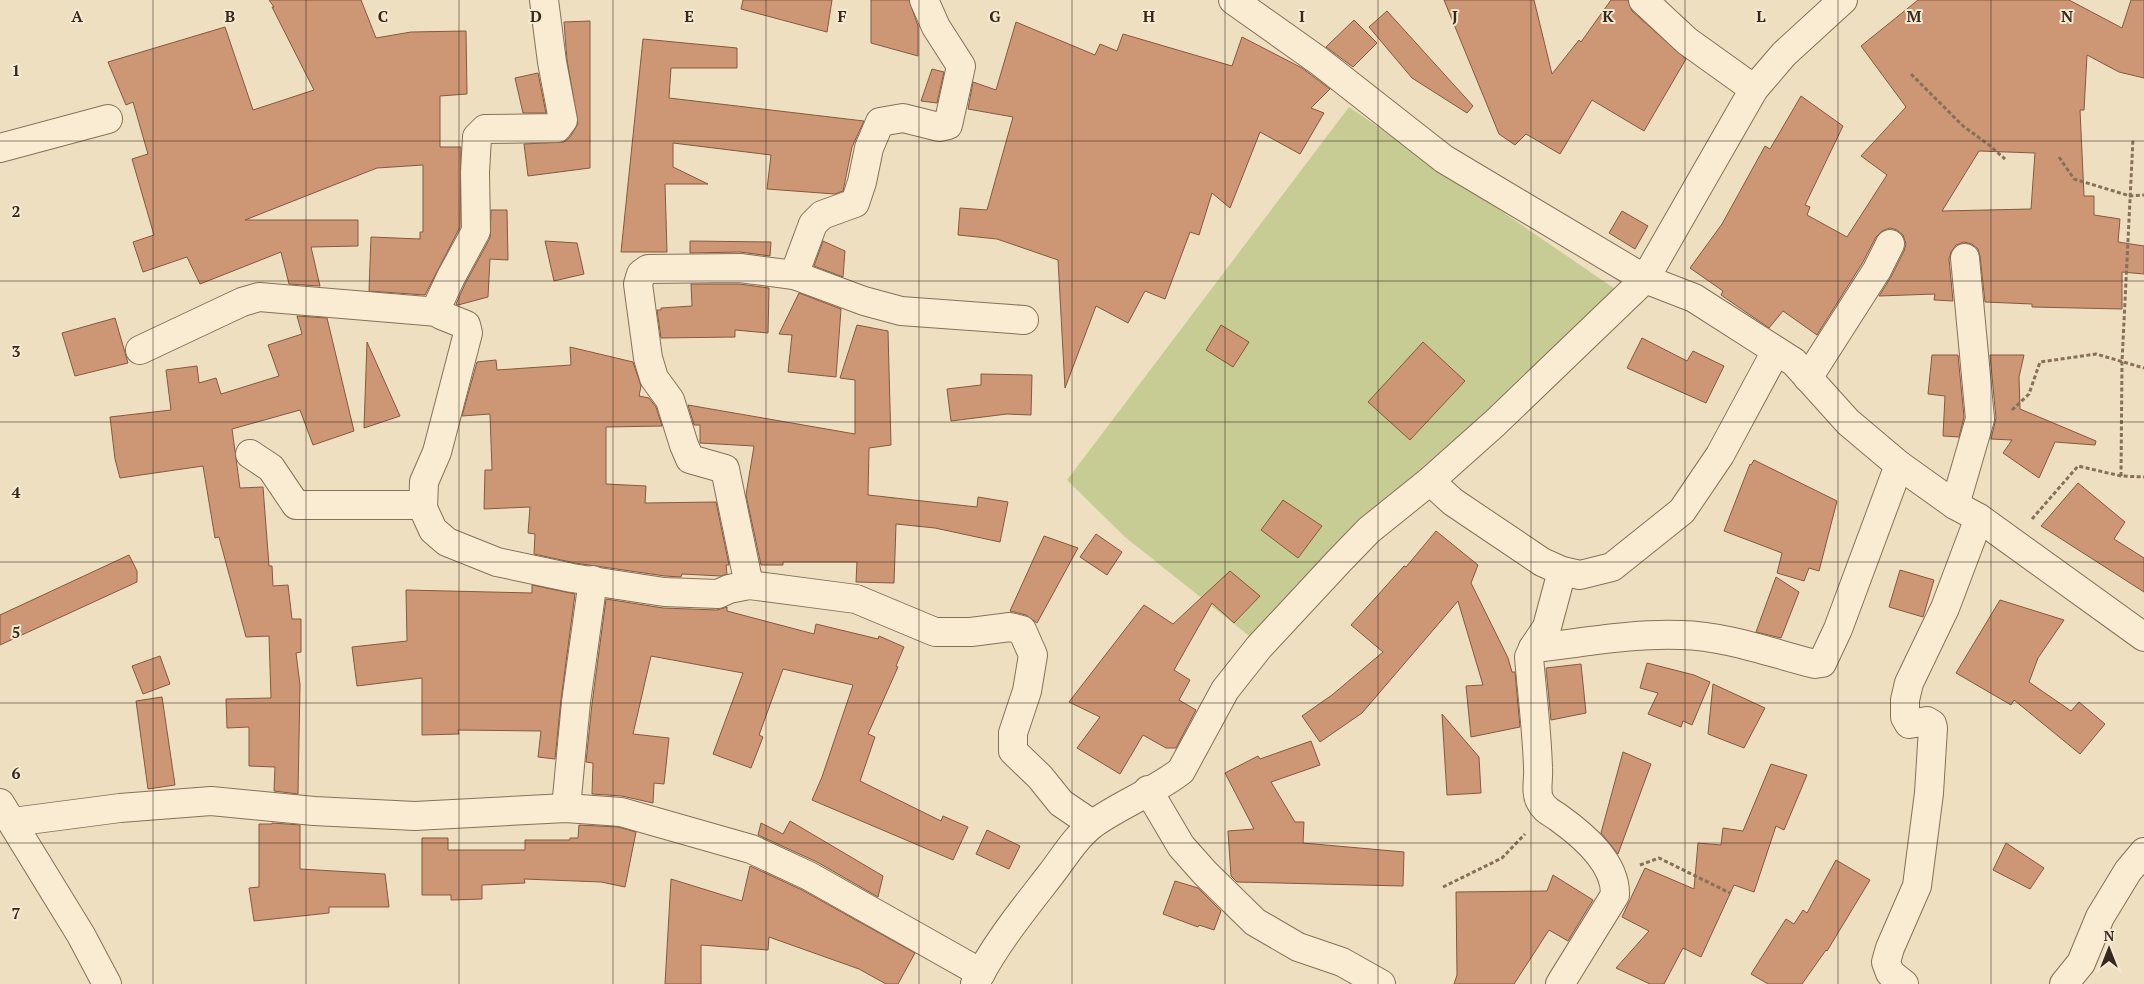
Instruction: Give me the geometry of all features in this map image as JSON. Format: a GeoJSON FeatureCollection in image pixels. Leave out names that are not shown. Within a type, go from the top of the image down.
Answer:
{"type":"FeatureCollection","features":[{"type":"Feature","properties":{"kind":"street"},"geometry":{"type":"LineString","coordinates":[[438,312],[437,307],[450,277],[476,230],[475,172],[478,136],[485,129],[557,128],[563,120],[552,62],[544,0]]}},
{"type":"Feature","properties":{"kind":"street"},"geometry":{"type":"LineString","coordinates":[[794,275],[813,224],[822,215],[855,203],[862,182],[869,148],[880,122],[903,118],[939,127],[948,124],[960,66],[936,27],[924,0]]}},
{"type":"Feature","properties":{"kind":"street"},"geometry":{"type":"LineString","coordinates":[[1233,0],[1319,61],[1444,159],[1645,279],[1694,298],[1794,362],[1848,422],[1899,465],[1955,505],[1979,518],[2144,637]]}},
{"type":"Feature","properties":{"kind":"street"},"geometry":{"type":"LineString","coordinates":[[1643,0],[1687,41],[1754,89]]}},
{"type":"Feature","properties":{"kind":"street"},"geometry":{"type":"LineString","coordinates":[[107,984],[81,935],[6,813],[120,808],[211,801],[314,811],[415,816],[566,808],[622,812],[752,849],[809,876],[978,979],[1008,930],[1078,838],[1092,824],[1181,771],[1225,690],[1259,647],[1368,530],[1430,481],[1495,423],[1645,279],[1754,89],[1784,54],[1843,0]]}},
{"type":"Feature","properties":{"kind":"street"},"geometry":{"type":"LineString","coordinates":[[0,148],[108,119]]}},
{"type":"Feature","properties":{"kind":"street"},"geometry":{"type":"LineString","coordinates":[[1808,378],[1877,270],[1890,244]]}},
{"type":"Feature","properties":{"kind":"street"},"geometry":{"type":"LineString","coordinates":[[1955,505],[1980,419],[1965,258]]}},
{"type":"Feature","properties":{"kind":"street"},"geometry":{"type":"LineString","coordinates":[[749,585],[725,469],[690,458],[670,400],[654,378],[648,358],[638,284],[640,274],[648,269],[740,268],[794,275],[864,301],[900,311],[1024,320]]}},
{"type":"Feature","properties":{"kind":"street"},"geometry":{"type":"LineString","coordinates":[[140,350],[242,302],[260,297],[438,312],[466,325],[468,333],[436,452],[424,482],[423,505],[433,530],[447,542],[497,562],[664,592],[718,594],[729,589],[749,585],[856,599],[935,632],[971,632],[1010,627],[1022,630],[1033,655],[1027,691],[1013,733],[1013,751],[1040,777],[1061,803],[1092,824]]}},
{"type":"Feature","properties":{"kind":"street"},"geometry":{"type":"LineString","coordinates":[[1430,481],[1453,502],[1542,562],[1562,571],[1580,575],[1612,567],[1682,511],[1720,455],[1776,351]]}},
{"type":"Feature","properties":{"kind":"street"},"geometry":{"type":"LineString","coordinates":[[250,454],[271,468],[296,505],[423,505]]}},
{"type":"Feature","properties":{"kind":"street"},"geometry":{"type":"LineString","coordinates":[[1533,648],[1632,637],[1681,635],[1720,639],[1815,664],[1822,662],[1838,629],[1899,465]]}},
{"type":"Feature","properties":{"kind":"street"},"geometry":{"type":"LineString","coordinates":[[1889,980],[1886,962],[1890,948],[1917,886],[1930,792],[1932,724],[1927,721],[1909,724],[1906,721],[1905,700],[1909,683],[1945,608],[1979,518]]}},
{"type":"Feature","properties":{"kind":"street"},"geometry":{"type":"LineString","coordinates":[[1560,984],[1614,895],[1615,882],[1590,843],[1558,817],[1546,811],[1538,799],[1538,767],[1529,657],[1547,627],[1562,571]]}},
{"type":"Feature","properties":{"kind":"street"},"geometry":{"type":"LineString","coordinates":[[566,808],[576,702],[594,580]]}},
{"type":"Feature","properties":{"kind":"street"},"geometry":{"type":"LineString","coordinates":[[1148,790],[1181,846],[1205,873],[1255,922],[1298,947],[1342,962],[1381,984]]}},
{"type":"Feature","properties":{"kind":"street"},"geometry":{"type":"LineString","coordinates":[[2064,984],[2081,964],[2100,917],[2128,871],[2144,852]]}},
{"type":"Feature","properties":{"kind":"path"},"geometry":{"type":"LineString","coordinates":[[1911,74],[1963,126],[1989,144],[2005,159]]}},
{"type":"Feature","properties":{"kind":"path"},"geometry":{"type":"LineString","coordinates":[[2121,476],[2122,362],[2133,139]]}},
{"type":"Feature","properties":{"kind":"path"},"geometry":{"type":"LineString","coordinates":[[2060,157],[2074,179],[2130,196],[2144,195]]}},
{"type":"Feature","properties":{"kind":"path"},"geometry":{"type":"LineString","coordinates":[[1980,419],[2001,420],[2029,394],[2040,362],[2096,354],[2144,368]]}},
{"type":"Feature","properties":{"kind":"path"},"geometry":{"type":"LineString","coordinates":[[2014,544],[2024,528],[2078,466],[2121,476],[2144,477]]}},
{"type":"Feature","properties":{"kind":"path"},"geometry":{"type":"LineString","coordinates":[[1443,886],[1502,858],[1546,811]]}},
{"type":"Feature","properties":{"kind":"path"},"geometry":{"type":"LineString","coordinates":[[1611,875],[1659,858],[1730,893]]}},
{"type":"Feature","properties":{"kind":"green space"},"geometry":{"type":"Polygon","coordinates":[[[1349,107],[1621,293],[1258,643],[1125,537],[1067,480],[1349,107]]]}},
{"type":"Feature","properties":{"kind":"building"},"geometry":{"type":"Polygon","coordinates":[[[269,0],[361,0],[376,38],[411,32],[466,31],[467,94],[440,96],[440,147],[461,147],[460,227],[425,295],[369,291],[371,237],[420,239],[420,232],[423,232],[423,165],[377,168],[245,220],[358,220],[358,246],[311,247],[320,286],[289,284],[281,252],[200,284],[187,257],[143,272],[133,242],[154,235],[132,159],[148,154],[133,102],[126,105],[108,62],[225,27],[253,110],[314,90],[269,0]]]}},
{"type":"Feature","properties":{"kind":"building"},"geometry":{"type":"Polygon","coordinates":[[[743,0],[832,0],[827,32],[741,9],[743,0]]]}},
{"type":"Feature","properties":{"kind":"building"},"geometry":{"type":"Polygon","coordinates":[[[871,0],[909,0],[918,26],[918,56],[871,43],[871,0]]]}},
{"type":"Feature","properties":{"kind":"building"},"geometry":{"type":"Polygon","coordinates":[[[1444,0],[1534,0],[1552,74],[1579,40],[1581,42],[1611,0],[1628,0],[1632,11],[1686,59],[1644,131],[1592,100],[1560,154],[1526,134],[1515,145],[1499,134],[1444,0]]]}},
{"type":"Feature","properties":{"kind":"building"},"geometry":{"type":"Polygon","coordinates":[[[1918,0],[2069,0],[2122,28],[2131,0],[2144,0],[2144,78],[2119,72],[2087,55],[2084,110],[2080,110],[2084,196],[2094,196],[2094,215],[2120,219],[2118,242],[2144,246],[2144,274],[2122,272],[2122,309],[2032,307],[2032,304],[1985,302],[1978,249],[1972,244],[1964,242],[1956,245],[1949,259],[1953,301],[1934,300],[1935,294],[1879,296],[1891,277],[1906,244],[1903,235],[1897,230],[1890,228],[1882,231],[1876,237],[1863,262],[1817,335],[1783,311],[1769,328],[1721,295],[1723,291],[1690,268],[1722,224],[1765,146],[1770,149],[1801,96],[1843,126],[1805,205],[1810,207],[1807,215],[1847,237],[1887,175],[1861,156],[1906,107],[1861,46],[1918,0]],[[1979,151],[1942,211],[2031,209],[2035,153],[1979,151]]]}},
{"type":"Feature","properties":{"kind":"building"},"geometry":{"type":"Polygon","coordinates":[[[1387,11],[1473,106],[1467,113],[1412,78],[1369,27],[1387,11]]]}},
{"type":"Feature","properties":{"kind":"building"},"geometry":{"type":"Polygon","coordinates":[[[1354,20],[1377,43],[1353,67],[1326,47],[1354,20]]]}},
{"type":"Feature","properties":{"kind":"building"},"geometry":{"type":"Polygon","coordinates":[[[590,21],[590,168],[528,176],[524,144],[564,142],[570,137],[578,124],[567,60],[564,22],[590,21]]]}},
{"type":"Feature","properties":{"kind":"building"},"geometry":{"type":"Polygon","coordinates":[[[1016,22],[1095,55],[1100,44],[1117,51],[1123,34],[1232,66],[1242,37],[1302,68],[1330,89],[1311,108],[1324,113],[1300,154],[1260,132],[1230,208],[1212,193],[1199,235],[1190,232],[1165,299],[1145,291],[1128,323],[1096,306],[1065,388],[1058,260],[997,239],[958,235],[960,208],[987,210],[1013,117],[968,109],[973,82],[996,90],[1016,22]]]}},
{"type":"Feature","properties":{"kind":"building"},"geometry":{"type":"Polygon","coordinates":[[[643,39],[737,48],[737,68],[671,68],[669,98],[864,121],[852,147],[843,191],[835,194],[767,189],[771,155],[673,143],[673,167],[708,184],[665,184],[667,252],[621,252],[643,39]]]}},
{"type":"Feature","properties":{"kind":"building"},"geometry":{"type":"Polygon","coordinates":[[[932,69],[944,72],[937,103],[921,101],[932,69]]]}},
{"type":"Feature","properties":{"kind":"building"},"geometry":{"type":"Polygon","coordinates":[[[538,73],[546,113],[523,113],[515,78],[538,73]]]}},
{"type":"Feature","properties":{"kind":"building"},"geometry":{"type":"Polygon","coordinates":[[[491,210],[507,210],[508,260],[490,259],[488,297],[458,305],[456,304],[465,284],[490,238],[491,210]]]}},
{"type":"Feature","properties":{"kind":"building"},"geometry":{"type":"Polygon","coordinates":[[[1622,211],[1648,226],[1635,249],[1609,233],[1622,211]]]}},
{"type":"Feature","properties":{"kind":"building"},"geometry":{"type":"Polygon","coordinates":[[[545,241],[577,243],[584,274],[554,281],[545,241]]]}},
{"type":"Feature","properties":{"kind":"building"},"geometry":{"type":"Polygon","coordinates":[[[690,241],[771,242],[770,256],[740,252],[690,253],[690,241]]]}},
{"type":"Feature","properties":{"kind":"building"},"geometry":{"type":"Polygon","coordinates":[[[823,241],[845,251],[843,277],[814,266],[823,241]]]}},
{"type":"Feature","properties":{"kind":"building"},"geometry":{"type":"Polygon","coordinates":[[[691,284],[739,284],[769,288],[768,333],[735,330],[735,337],[661,338],[657,310],[661,310],[661,308],[692,306],[691,284]]]}},
{"type":"Feature","properties":{"kind":"building"},"geometry":{"type":"Polygon","coordinates":[[[799,293],[841,309],[836,377],[788,372],[792,335],[779,334],[799,293]]]}},
{"type":"Feature","properties":{"kind":"building"},"geometry":{"type":"Polygon","coordinates":[[[297,316],[327,318],[354,431],[313,445],[300,410],[232,429],[240,488],[263,487],[269,566],[272,566],[273,586],[288,585],[292,619],[301,619],[301,652],[296,653],[300,685],[298,794],[274,791],[275,767],[249,766],[249,727],[227,728],[226,699],[271,698],[269,636],[246,637],[219,537],[215,538],[203,466],[120,478],[115,459],[110,417],[171,410],[166,370],[197,366],[199,383],[216,378],[221,394],[279,376],[268,345],[302,334],[297,316]]]}},
{"type":"Feature","properties":{"kind":"building"},"geometry":{"type":"Polygon","coordinates":[[[115,318],[128,363],[75,376],[62,333],[115,318]]]}},
{"type":"Feature","properties":{"kind":"building"},"geometry":{"type":"Polygon","coordinates":[[[857,325],[888,331],[891,445],[869,448],[868,495],[977,507],[978,497],[1008,502],[1000,542],[935,528],[896,524],[894,583],[856,582],[857,562],[783,562],[783,565],[761,565],[746,495],[754,446],[700,443],[700,425],[694,425],[688,405],[855,434],[855,380],[840,378],[857,325]]]}},
{"type":"Feature","properties":{"kind":"building"},"geometry":{"type":"Polygon","coordinates":[[[1221,325],[1249,342],[1233,367],[1206,350],[1221,325]]]}},
{"type":"Feature","properties":{"kind":"building"},"geometry":{"type":"Polygon","coordinates":[[[1642,338],[1687,361],[1693,351],[1724,366],[1706,403],[1627,368],[1642,338]]]}},
{"type":"Feature","properties":{"kind":"building"},"geometry":{"type":"Polygon","coordinates":[[[367,342],[400,416],[364,428],[367,342]]]}},
{"type":"Feature","properties":{"kind":"building"},"geometry":{"type":"Polygon","coordinates":[[[1423,342],[1465,381],[1410,440],[1368,402],[1423,342]]]}},
{"type":"Feature","properties":{"kind":"building"},"geometry":{"type":"Polygon","coordinates":[[[570,347],[633,362],[641,386],[639,396],[649,398],[656,407],[662,426],[606,427],[606,484],[646,486],[645,503],[716,502],[729,565],[726,565],[727,574],[721,576],[682,574],[681,577],[665,576],[575,563],[534,554],[535,534],[528,533],[530,507],[484,509],[485,470],[492,470],[490,414],[462,416],[477,362],[496,360],[497,370],[571,365],[570,347]]]}},
{"type":"Feature","properties":{"kind":"building"},"geometry":{"type":"Polygon","coordinates":[[[1932,355],[1958,355],[1964,417],[1959,437],[1943,436],[1945,396],[1928,394],[1932,355]]]}},
{"type":"Feature","properties":{"kind":"building"},"geometry":{"type":"Polygon","coordinates":[[[1990,355],[2024,355],[2019,377],[2020,409],[2096,441],[2095,445],[2055,442],[2039,478],[2003,453],[2012,440],[1991,439],[1996,418],[1990,355]]]}},
{"type":"Feature","properties":{"kind":"building"},"geometry":{"type":"Polygon","coordinates":[[[981,374],[1032,375],[1031,415],[1007,414],[951,421],[947,389],[981,385],[981,374]]]}},
{"type":"Feature","properties":{"kind":"building"},"geometry":{"type":"Polygon","coordinates":[[[1754,460],[1837,501],[1819,571],[1809,568],[1804,581],[1777,573],[1782,553],[1724,531],[1750,464],[1754,460]]]}},
{"type":"Feature","properties":{"kind":"building"},"geometry":{"type":"Polygon","coordinates":[[[2078,483],[2125,522],[2114,539],[2144,558],[2144,592],[2041,526],[2078,483]]]}},
{"type":"Feature","properties":{"kind":"building"},"geometry":{"type":"Polygon","coordinates":[[[1283,500],[1322,526],[1298,558],[1261,530],[1283,500]]]}},
{"type":"Feature","properties":{"kind":"building"},"geometry":{"type":"Polygon","coordinates":[[[1436,531],[1478,565],[1471,583],[1508,658],[1512,672],[1515,672],[1520,727],[1471,737],[1466,686],[1483,685],[1458,601],[1362,713],[1320,742],[1302,716],[1332,695],[1383,652],[1351,625],[1404,566],[1406,567],[1436,531]]]}},
{"type":"Feature","properties":{"kind":"building"},"geometry":{"type":"Polygon","coordinates":[[[1096,534],[1122,552],[1107,575],[1080,557],[1096,534]]]}},
{"type":"Feature","properties":{"kind":"building"},"geometry":{"type":"Polygon","coordinates":[[[1044,536],[1078,548],[1037,623],[1026,615],[1010,611],[1044,536]]]}},
{"type":"Feature","properties":{"kind":"building"},"geometry":{"type":"Polygon","coordinates":[[[129,555],[137,571],[137,582],[0,645],[0,615],[129,555]]]}},
{"type":"Feature","properties":{"kind":"building"},"geometry":{"type":"Polygon","coordinates":[[[1900,570],[1934,580],[1923,617],[1889,607],[1900,570]]]}},
{"type":"Feature","properties":{"kind":"building"},"geometry":{"type":"Polygon","coordinates":[[[1230,571],[1260,596],[1234,623],[1212,603],[1174,670],[1190,680],[1179,700],[1196,710],[1176,748],[1166,748],[1143,735],[1120,774],[1077,748],[1100,717],[1069,702],[1144,605],[1173,624],[1230,571]]]}},
{"type":"Feature","properties":{"kind":"building"},"geometry":{"type":"Polygon","coordinates":[[[1776,577],[1799,592],[1781,638],[1756,632],[1776,577]]]}},
{"type":"Feature","properties":{"kind":"building"},"geometry":{"type":"Polygon","coordinates":[[[532,585],[575,594],[555,759],[538,757],[541,731],[458,730],[459,734],[422,735],[422,678],[357,686],[352,647],[407,641],[406,590],[532,593],[532,585]]]}},
{"type":"Feature","properties":{"kind":"building"},"geometry":{"type":"Polygon","coordinates":[[[606,599],[663,608],[717,610],[727,607],[727,611],[814,634],[816,624],[878,639],[879,636],[904,647],[896,666],[898,667],[868,734],[875,737],[860,781],[941,821],[943,816],[968,827],[953,860],[812,800],[822,777],[853,685],[783,669],[759,735],[763,737],[751,768],[713,754],[743,673],[651,656],[633,734],[669,738],[664,784],[654,783],[653,803],[622,796],[592,794],[593,763],[586,762],[606,599]]]}},
{"type":"Feature","properties":{"kind":"building"},"geometry":{"type":"Polygon","coordinates":[[[2000,600],[2064,620],[2038,658],[2029,682],[2071,711],[2079,702],[2105,724],[2080,754],[2014,700],[2011,705],[1956,673],[2000,600]]]}},
{"type":"Feature","properties":{"kind":"building"},"geometry":{"type":"Polygon","coordinates":[[[160,656],[170,684],[143,694],[132,666],[160,656]]]}},
{"type":"Feature","properties":{"kind":"building"},"geometry":{"type":"Polygon","coordinates":[[[1647,663],[1694,675],[1710,682],[1692,725],[1683,721],[1681,727],[1648,714],[1658,693],[1640,688],[1647,663]]]}},
{"type":"Feature","properties":{"kind":"building"},"geometry":{"type":"Polygon","coordinates":[[[1581,664],[1586,713],[1551,720],[1546,668],[1581,664]]]}},
{"type":"Feature","properties":{"kind":"building"},"geometry":{"type":"Polygon","coordinates":[[[1713,684],[1765,708],[1744,748],[1708,734],[1713,684]]]}},
{"type":"Feature","properties":{"kind":"building"},"geometry":{"type":"Polygon","coordinates":[[[162,697],[175,785],[148,789],[136,701],[162,697]]]}},
{"type":"Feature","properties":{"kind":"building"},"geometry":{"type":"Polygon","coordinates":[[[1442,714],[1479,757],[1481,793],[1447,795],[1442,714]]]}},
{"type":"Feature","properties":{"kind":"building"},"geometry":{"type":"Polygon","coordinates":[[[1311,741],[1320,765],[1271,782],[1295,822],[1304,822],[1303,843],[1404,852],[1403,886],[1237,882],[1231,876],[1228,831],[1254,829],[1225,773],[1258,756],[1260,759],[1311,741]]]}},
{"type":"Feature","properties":{"kind":"building"},"geometry":{"type":"Polygon","coordinates":[[[1623,752],[1651,764],[1618,854],[1601,833],[1623,752]]]}},
{"type":"Feature","properties":{"kind":"building"},"geometry":{"type":"Polygon","coordinates":[[[1771,764],[1807,775],[1784,830],[1776,826],[1754,892],[1734,885],[1701,957],[1683,948],[1664,984],[1650,984],[1616,968],[1649,931],[1622,917],[1645,868],[1694,889],[1698,843],[1721,845],[1723,828],[1743,831],[1771,764]]]}},
{"type":"Feature","properties":{"kind":"building"},"geometry":{"type":"Polygon","coordinates":[[[790,821],[883,876],[878,897],[817,862],[758,835],[761,823],[783,834],[790,821]]]}},
{"type":"Feature","properties":{"kind":"building"},"geometry":{"type":"Polygon","coordinates":[[[259,824],[300,825],[300,869],[385,874],[389,907],[329,907],[329,913],[254,921],[249,888],[259,887],[259,824]]]}},
{"type":"Feature","properties":{"kind":"building"},"geometry":{"type":"Polygon","coordinates":[[[579,825],[618,827],[636,832],[625,887],[601,882],[524,879],[525,883],[482,885],[482,899],[451,900],[451,895],[422,895],[422,838],[448,838],[448,850],[525,850],[525,840],[570,840],[570,838],[578,838],[579,825]]]}},
{"type":"Feature","properties":{"kind":"building"},"geometry":{"type":"Polygon","coordinates":[[[987,830],[1020,846],[1009,869],[976,854],[987,830]]]}},
{"type":"Feature","properties":{"kind":"building"},"geometry":{"type":"Polygon","coordinates":[[[2006,843],[2044,868],[2030,889],[1993,870],[2006,843]]]}},
{"type":"Feature","properties":{"kind":"building"},"geometry":{"type":"Polygon","coordinates":[[[1836,860],[1870,880],[1827,951],[1802,984],[1768,984],[1751,974],[1786,919],[1794,924],[1803,910],[1807,913],[1836,860]]]}},
{"type":"Feature","properties":{"kind":"building"},"geometry":{"type":"Polygon","coordinates":[[[750,866],[802,890],[915,953],[898,984],[886,984],[859,969],[769,937],[768,950],[701,945],[701,984],[665,984],[671,879],[742,901],[750,866]]]}},
{"type":"Feature","properties":{"kind":"building"},"geometry":{"type":"Polygon","coordinates":[[[1553,875],[1593,900],[1568,941],[1549,930],[1514,984],[1454,984],[1457,975],[1456,892],[1547,891],[1553,875]]]}},
{"type":"Feature","properties":{"kind":"building"},"geometry":{"type":"Polygon","coordinates":[[[1175,881],[1198,888],[1221,911],[1214,930],[1199,925],[1198,927],[1163,914],[1175,881]]]}}]}
